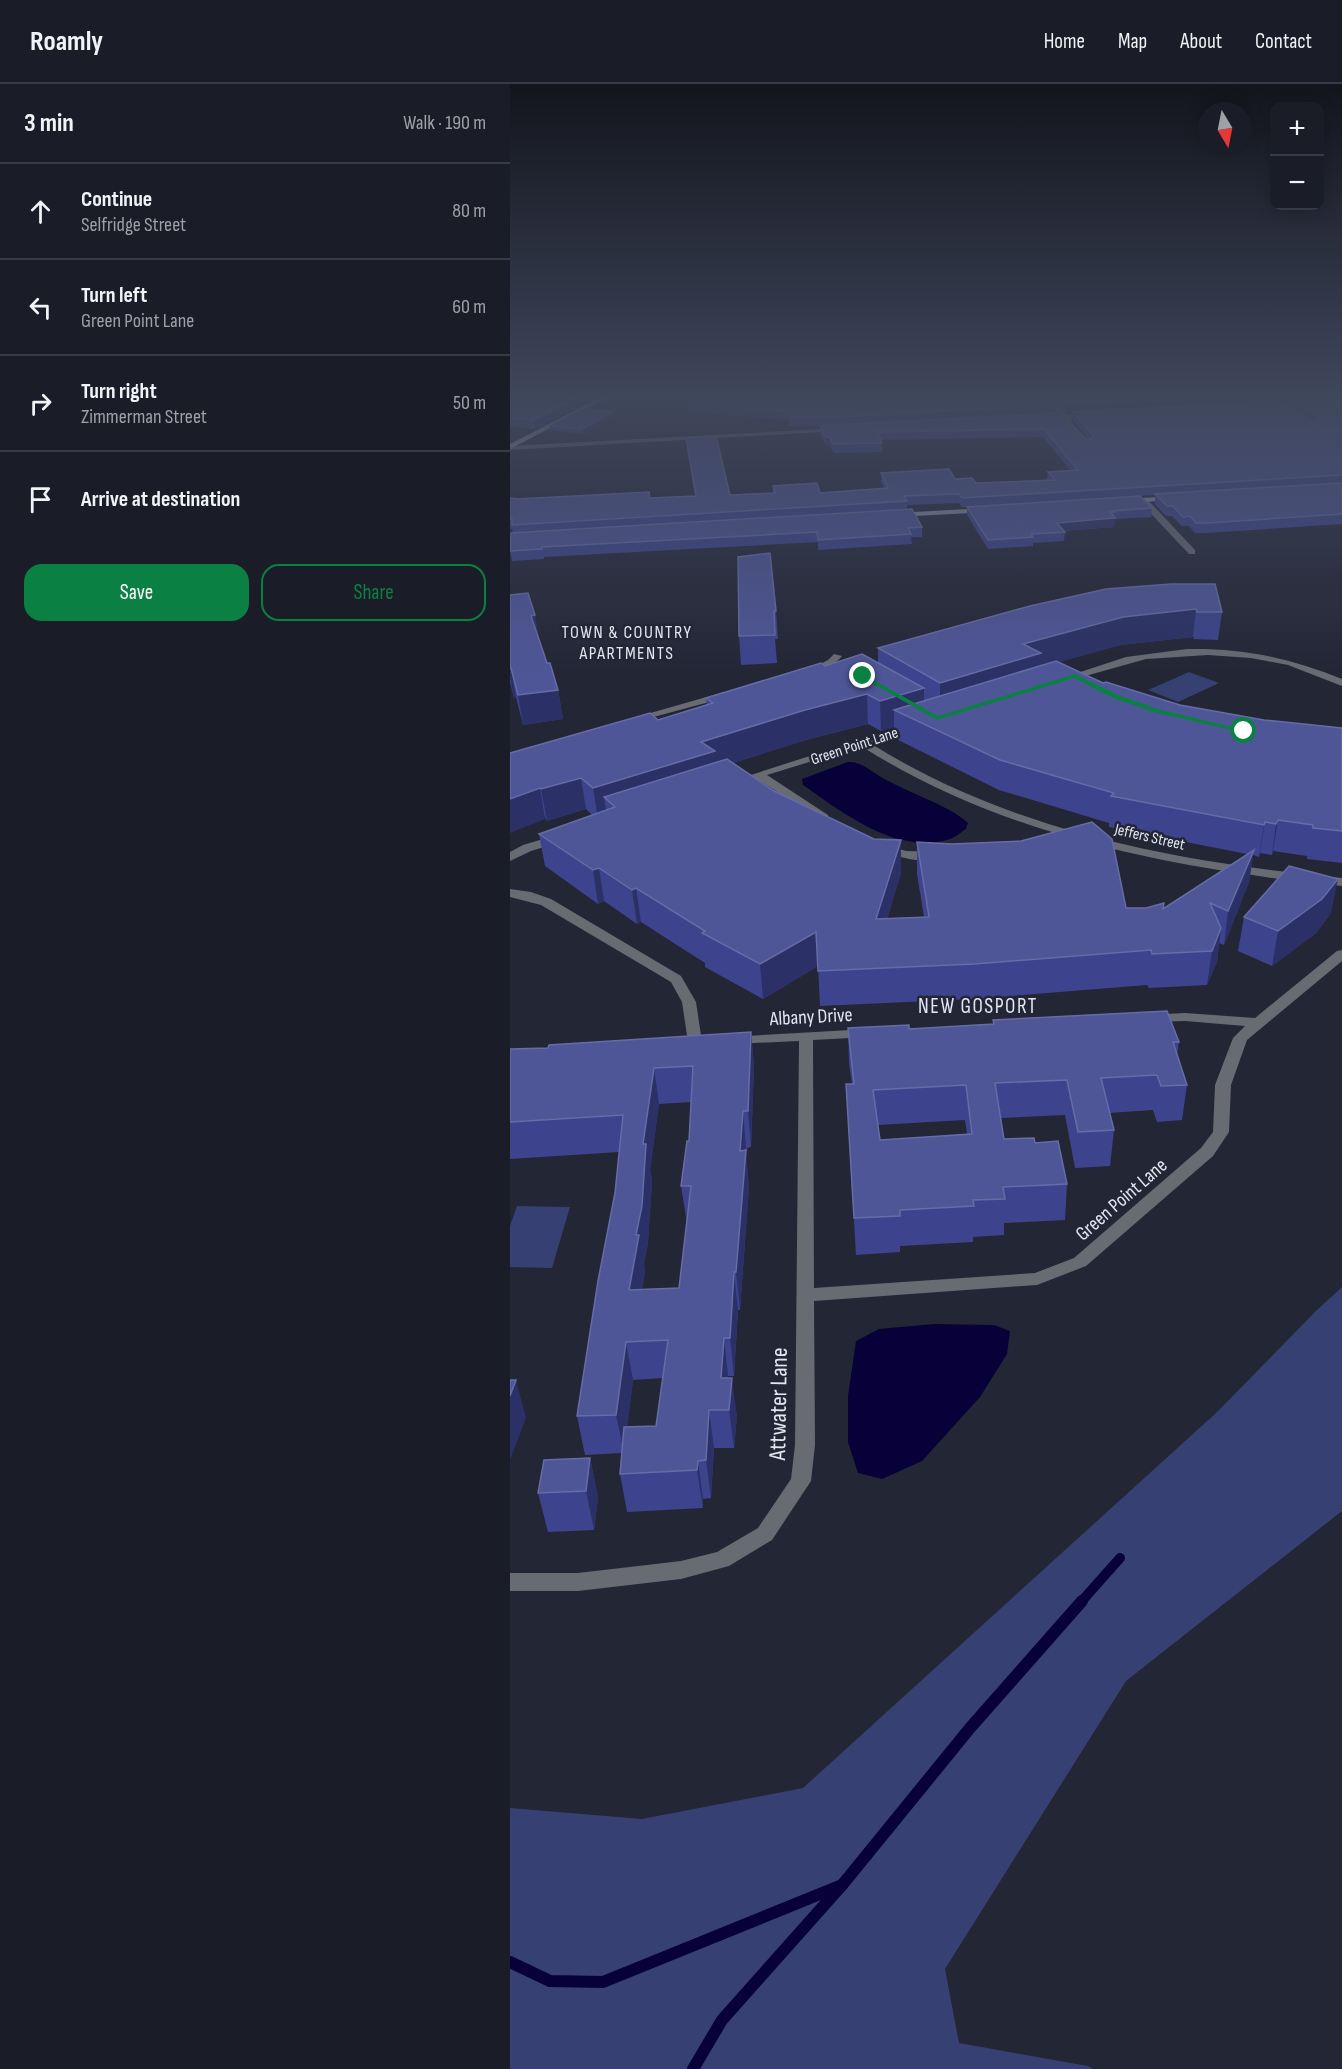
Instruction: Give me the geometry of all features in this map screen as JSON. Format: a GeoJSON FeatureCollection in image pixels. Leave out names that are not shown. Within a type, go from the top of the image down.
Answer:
{"type":"FeatureCollection","features":[{"type":"Feature","properties":{"kind":"street"},"geometry":{"type":"LineString","coordinates":[[1119,502],[1185,497]]}},
{"type":"Feature","properties":{"kind":"street"},"geometry":{"type":"LineString","coordinates":[[1143,500],[1192,552]]}},
{"type":"Feature","properties":{"kind":"street"},"geometry":{"type":"LineString","coordinates":[[892,516],[1000,509]]}},
{"type":"Feature","properties":{"kind":"street"},"geometry":{"type":"LineString","coordinates":[[1049,684],[1080,679],[1126,660],[1158,655],[1216,652],[1256,656],[1290,663],[1342,683]]}},
{"type":"Feature","properties":{"kind":"street"},"geometry":{"type":"LineString","coordinates":[[794,677],[817,670],[831,663],[837,656]]}},
{"type":"Feature","properties":{"kind":"street"},"geometry":{"type":"LineString","coordinates":[[619,723],[737,692]]}},
{"type":"Feature","properties":{"kind":"street","name":"Green Point Lane"},"geometry":{"type":"LineString","coordinates":[[727,785],[926,722]]}},
{"type":"Feature","properties":{"kind":"street","name":"Jeffers Street"},"geometry":{"type":"LineString","coordinates":[[862,742],[910,772],[959,795],[1055,834],[1188,862],[1296,878],[1342,882]]}},
{"type":"Feature","properties":{"kind":"street"},"geometry":{"type":"LineString","coordinates":[[759,775],[831,821]]}},
{"type":"Feature","properties":{"kind":"street"},"geometry":{"type":"LineString","coordinates":[[510,857],[527,848],[569,835]]}},
{"type":"Feature","properties":{"kind":"street"},"geometry":{"type":"LineString","coordinates":[[871,842],[892,852],[905,855],[950,855]]}},
{"type":"Feature","properties":{"kind":"street","name":"Albany Drive"},"geometry":{"type":"LineString","coordinates":[[510,893],[526,895],[546,902],[676,980],[689,1002],[700,1042],[877,1033]]}},
{"type":"Feature","properties":{"kind":"street","name":"Green Point Lane"},"geometry":{"type":"LineString","coordinates":[[805,1295],[1037,1279],[1080,1262],[1207,1152],[1221,1131],[1223,1085],[1240,1038],[1342,954]]}},
{"type":"Feature","properties":{"kind":"street"},"geometry":{"type":"LineString","coordinates":[[1138,1019],[1185,1017],[1258,1023]]}},
{"type":"Feature","properties":{"kind":"street","name":"Attwater Lane"},"geometry":{"type":"LineString","coordinates":[[510,1582],[578,1582],[681,1570],[722,1560],[765,1534],[801,1481],[805,1445],[806,1036]]}},
{"type":"Feature","properties":{"kind":"shaded area"},"geometry":{"type":"Polygon","coordinates":[[[1189,672],[1219,683],[1178,702],[1148,690],[1189,672]]]}},
{"type":"Feature","properties":{"kind":"shaded area"},"geometry":{"type":"Polygon","coordinates":[[[848,762],[861,765],[891,783],[950,810],[968,823],[966,829],[950,839],[930,843],[911,842],[891,837],[853,819],[803,785],[802,779],[848,762]]]}},
{"type":"Feature","properties":{"kind":"shaded area"},"geometry":{"type":"Polygon","coordinates":[[[517,1206],[570,1207],[552,1268],[510,1267],[510,1226],[517,1206]]]}},
{"type":"Feature","properties":{"kind":"shaded area"},"geometry":{"type":"Polygon","coordinates":[[[1342,1287],[1342,1511],[1126,1681],[945,1969],[959,2043],[1088,2066],[1093,2069],[510,2069],[510,1808],[642,1819],[803,1788],[1216,1413],[1342,1287]]]}},
{"type":"Feature","properties":{"kind":"shaded area"},"geometry":{"type":"Polygon","coordinates":[[[934,1324],[994,1325],[1010,1331],[1007,1354],[980,1397],[922,1461],[882,1479],[858,1473],[848,1442],[848,1396],[856,1341],[879,1329],[934,1324]]]}},
{"type":"Feature","properties":{"kind":"building"},"geometry":{"type":"Polygon","coordinates":[[[695,489],[728,489],[730,495],[775,493],[774,489],[819,489],[820,493],[879,489],[1117,489],[962,498],[959,494],[904,496],[907,501],[512,525],[512,519],[510,519],[510,498],[649,492],[650,498],[696,496],[695,489]]]}},
{"type":"Feature","properties":{"kind":"building"},"geometry":{"type":"Polygon","coordinates":[[[1246,489],[1342,489],[1342,514],[1196,523],[1190,516],[1183,517],[1173,506],[1167,506],[1155,494],[1246,489]]]}},
{"type":"Feature","properties":{"kind":"building"},"geometry":{"type":"Polygon","coordinates":[[[1140,496],[1152,508],[1110,512],[1115,518],[1057,523],[1065,532],[988,540],[967,507],[1140,496]]]}},
{"type":"Feature","properties":{"kind":"building"},"geometry":{"type":"Polygon","coordinates":[[[912,509],[922,527],[908,528],[911,534],[818,540],[817,532],[542,547],[542,549],[510,551],[511,533],[912,509]]]}},
{"type":"Feature","properties":{"kind":"building"},"geometry":{"type":"Polygon","coordinates":[[[770,553],[776,611],[774,611],[775,635],[739,636],[738,557],[770,553]]]}},
{"type":"Feature","properties":{"kind":"building"},"geometry":{"type":"Polygon","coordinates":[[[1171,584],[1215,584],[1222,612],[1197,612],[1196,609],[1123,617],[1023,644],[1041,653],[940,683],[878,648],[1030,606],[1106,589],[1171,584]]]}},
{"type":"Feature","properties":{"kind":"building"},"geometry":{"type":"Polygon","coordinates":[[[528,593],[535,615],[531,616],[558,690],[518,695],[510,668],[510,595],[528,593]]]}},
{"type":"Feature","properties":{"kind":"building"},"geometry":{"type":"Polygon","coordinates":[[[862,654],[924,688],[880,701],[867,694],[805,710],[701,742],[715,751],[593,788],[581,778],[540,788],[510,799],[510,753],[650,713],[658,720],[713,703],[706,698],[821,663],[825,666],[862,654]]]}},
{"type":"Feature","properties":{"kind":"building"},"geometry":{"type":"Polygon","coordinates":[[[1056,661],[1103,683],[1180,705],[1264,720],[1342,728],[1342,831],[1313,828],[1313,825],[1278,820],[1276,824],[1265,822],[1264,825],[1111,796],[1114,793],[1000,760],[894,710],[1056,661]]]}},
{"type":"Feature","properties":{"kind":"building"},"geometry":{"type":"Polygon","coordinates":[[[727,759],[774,791],[874,839],[901,840],[876,919],[929,917],[917,842],[952,844],[1021,841],[1092,822],[1112,839],[1126,908],[1146,908],[1164,903],[1163,909],[1254,850],[1228,911],[1210,903],[1221,928],[1212,951],[1152,954],[1151,950],[974,964],[818,971],[816,932],[760,964],[702,933],[705,931],[636,888],[632,890],[599,868],[593,870],[539,834],[615,807],[604,797],[727,759]]]}},
{"type":"Feature","properties":{"kind":"building"},"geometry":{"type":"Polygon","coordinates":[[[1289,866],[1338,879],[1322,899],[1278,931],[1244,917],[1289,866]]]}},
{"type":"Feature","properties":{"kind":"building"},"geometry":{"type":"Polygon","coordinates":[[[1167,1011],[1179,1042],[1173,1042],[1187,1085],[1161,1086],[1157,1075],[1101,1078],[1114,1130],[1078,1132],[1067,1080],[995,1083],[1004,1139],[1034,1138],[1035,1143],[1058,1141],[1067,1184],[1003,1187],[1005,1199],[973,1200],[974,1206],[900,1210],[900,1216],[854,1218],[846,1084],[854,1084],[848,1028],[909,1025],[909,1029],[994,1024],[993,1020],[1167,1011]],[[966,1085],[873,1090],[880,1140],[972,1134],[966,1085]]]}},
{"type":"Feature","properties":{"kind":"building"},"geometry":{"type":"Polygon","coordinates":[[[751,1032],[748,1111],[743,1111],[740,1151],[746,1150],[736,1272],[734,1272],[730,1338],[724,1338],[721,1378],[732,1378],[729,1410],[709,1410],[706,1460],[698,1461],[697,1470],[620,1474],[624,1427],[656,1426],[668,1340],[626,1342],[616,1415],[577,1416],[598,1281],[615,1193],[623,1115],[510,1122],[510,1049],[548,1048],[549,1045],[751,1032]],[[693,1066],[654,1068],[643,1144],[646,1144],[642,1206],[636,1235],[639,1235],[629,1290],[679,1288],[691,1186],[681,1186],[687,1141],[689,1141],[693,1066]]]}},
{"type":"Feature","properties":{"kind":"building"},"geometry":{"type":"Polygon","coordinates":[[[510,1380],[516,1380],[510,1396],[510,1380]]]}},
{"type":"Feature","properties":{"kind":"building"},"geometry":{"type":"Polygon","coordinates":[[[590,1458],[586,1491],[538,1493],[544,1460],[590,1458]]]}},
{"type":"Feature","properties":{"kind":"waterway"},"geometry":{"type":"LineString","coordinates":[[1081,1602],[1120,1558]]}},
{"type":"Feature","properties":{"kind":"waterway"},"geometry":{"type":"LineString","coordinates":[[693,2069],[722,2020],[843,1884],[970,1728],[1082,1601]]}},
{"type":"Feature","properties":{"kind":"waterway"},"geometry":{"type":"LineString","coordinates":[[510,1962],[550,1981],[603,1982],[842,1885]]}},
{"type":"Feature","properties":{"kind":"district","name":"TOWN & COUNTRY APARTMENTS"},"geometry":{"type":"Point","coordinates":[627,642]}},
{"type":"Feature","properties":{"kind":"district","name":"NEW GOSPORT"},"geometry":{"type":"Point","coordinates":[978,1006]}},
{"type":"Feature","properties":{"kind":"route"},"geometry":{"type":"LineString","coordinates":[[863,676],[937,718],[1075,676],[1115,697],[1200,722],[1244,731]]}}]}
